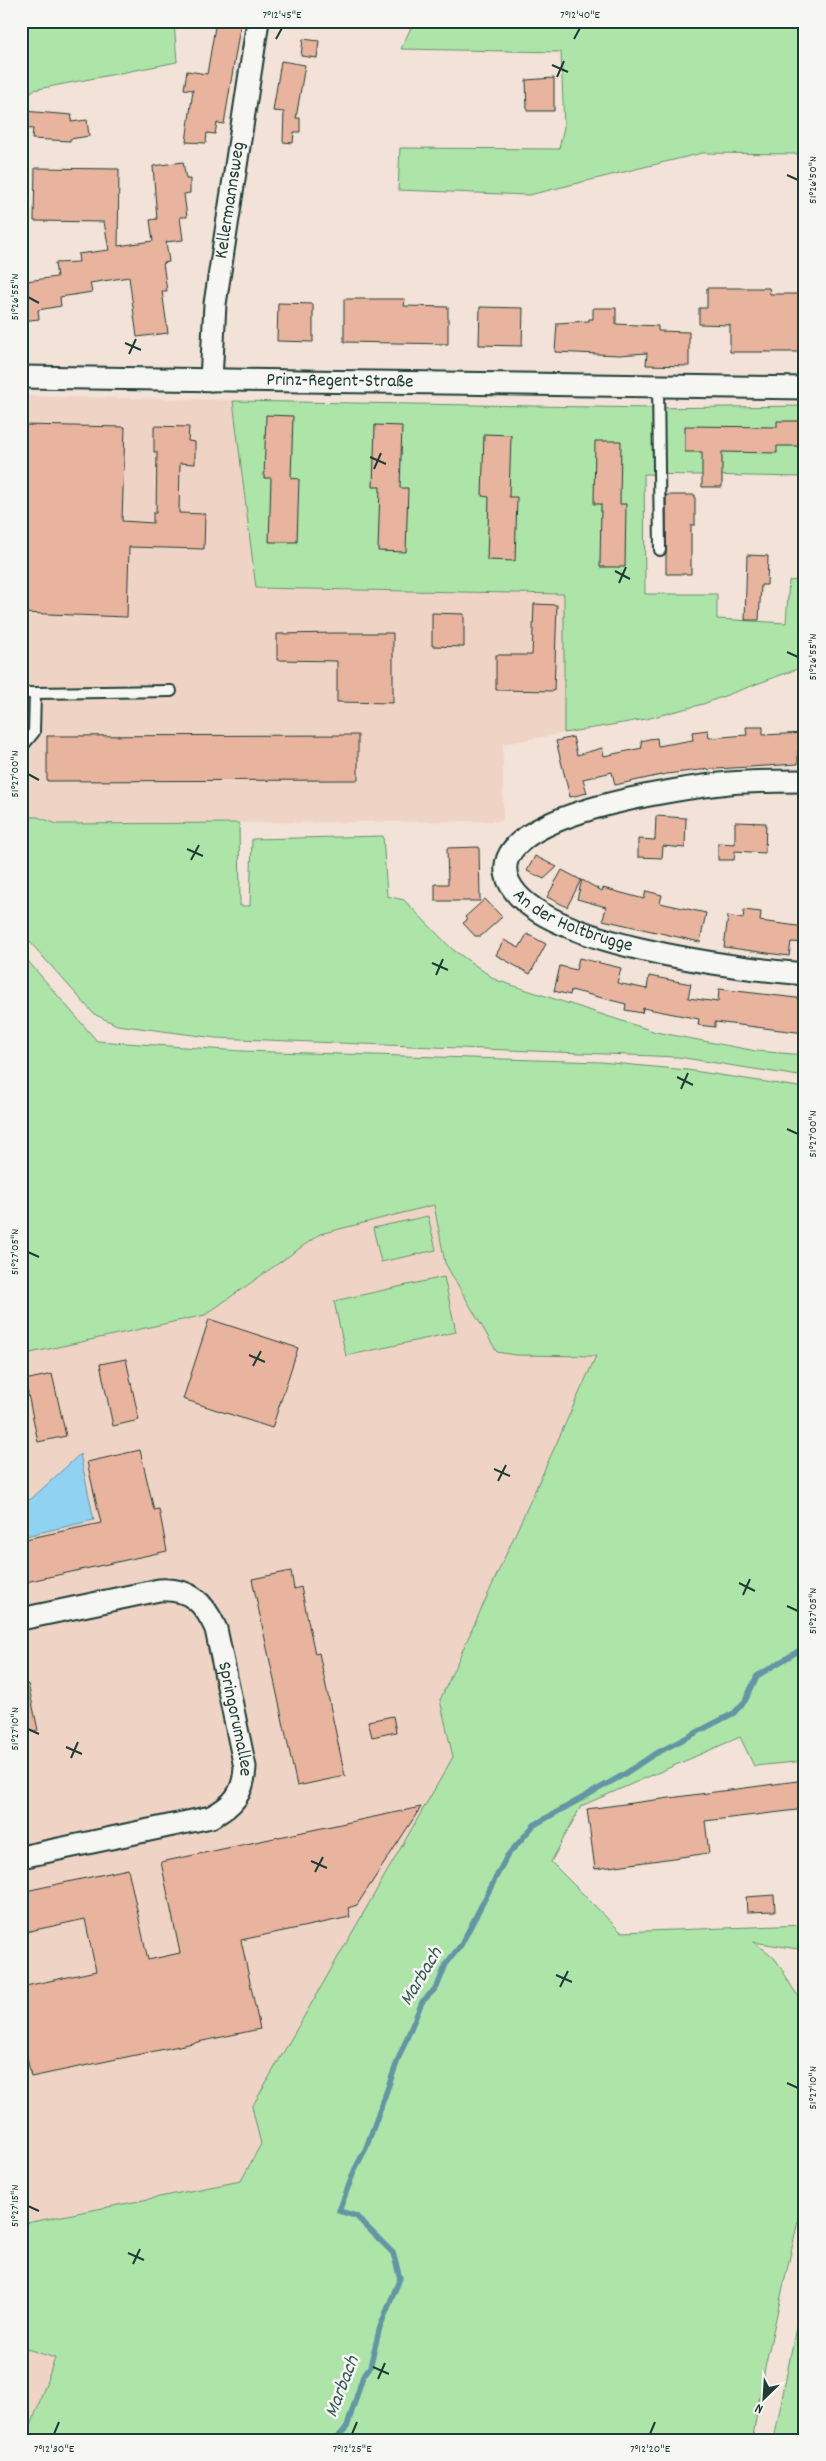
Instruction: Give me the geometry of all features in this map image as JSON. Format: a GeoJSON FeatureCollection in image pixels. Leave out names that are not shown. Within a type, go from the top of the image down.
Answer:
{"type":"FeatureCollection","features":[{"type":"Feature","properties":{"kind":"street","name":"Kellermannsweg"},"geometry":{"type":"LineString","coordinates":[[211,380],[215,304],[258,21]]}},
{"type":"Feature","properties":{"kind":"street","name":"Prinz-Regent-Straße"},"geometry":{"type":"LineString","coordinates":[[21,377],[805,388]]}},
{"type":"Feature","properties":{"kind":"street","name":"An der Holtbrügge"},"geometry":{"type":"LineString","coordinates":[[805,781],[756,781],[714,785],[657,793],[599,806],[557,820],[533,833],[516,846],[509,856],[506,868],[508,880],[514,891],[529,905],[579,931],[614,942],[692,960],[805,974]]}},
{"type":"Feature","properties":{"kind":"street","name":"Springorumallee"},"geometry":{"type":"LineString","coordinates":[[21,1620],[159,1590],[174,1589],[199,1601],[209,1612],[216,1629],[245,1767],[242,1789],[237,1799],[225,1810],[211,1817],[21,1856]]}},
{"type":"Feature","properties":{"kind":"lane"},"geometry":{"type":"LineString","coordinates":[[658,386],[660,550]]}},
{"type":"Feature","properties":{"kind":"lane"},"geometry":{"type":"LineString","coordinates":[[21,693],[171,691]]}},
{"type":"Feature","properties":{"kind":"lane"},"geometry":{"type":"LineString","coordinates":[[21,748],[34,732],[34,692]]}},
{"type":"Feature","properties":{"kind":"shaded area"},"geometry":{"type":"Polygon","coordinates":[[[21,396],[233,400],[256,588],[564,594],[564,733],[503,744],[503,821],[57,824],[38,817],[21,817],[21,396]]]}},
{"type":"Feature","properties":{"kind":"shaded area"},"geometry":{"type":"Polygon","coordinates":[[[434,1204],[445,1263],[596,1356],[440,1699],[453,1757],[404,1911],[169,2303],[32,2220],[21,2222],[21,1354],[205,1315],[320,1234],[434,1204]]]}},
{"type":"Feature","properties":{"kind":"shaded area"},"geometry":{"type":"Polygon","coordinates":[[[21,2347],[55,2358],[26,2440],[21,2440],[21,2347]]]}},
{"type":"Feature","properties":{"kind":"green space"},"geometry":{"type":"Polygon","coordinates":[[[21,21],[174,21],[177,62],[33,90],[21,104],[21,21]]]}},
{"type":"Feature","properties":{"kind":"green space"},"geometry":{"type":"Polygon","coordinates":[[[414,21],[805,21],[805,168],[798,154],[702,153],[529,195],[398,190],[400,148],[559,149],[564,127],[561,52],[401,49],[414,21]]]}},
{"type":"Feature","properties":{"kind":"green space"},"geometry":{"type":"Polygon","coordinates":[[[233,401],[652,408],[805,406],[805,477],[644,474],[645,594],[717,594],[717,619],[786,623],[789,581],[805,579],[805,666],[703,704],[646,719],[564,733],[564,594],[256,588],[233,401]]]}},
{"type":"Feature","properties":{"kind":"green space"},"geometry":{"type":"Polygon","coordinates":[[[21,817],[38,817],[57,824],[239,823],[240,906],[250,906],[252,839],[383,836],[387,896],[404,900],[452,949],[496,980],[656,1032],[756,1051],[805,1055],[805,1077],[678,1057],[216,1038],[117,1025],[94,1014],[21,932],[21,817]]]}},
{"type":"Feature","properties":{"kind":"green space"},"geometry":{"type":"Polygon","coordinates":[[[21,953],[97,1041],[241,1051],[601,1062],[687,1070],[805,1088],[805,1761],[754,1766],[740,1737],[581,1806],[551,1862],[621,1932],[805,1925],[805,1950],[753,1942],[775,1959],[792,1988],[805,2001],[805,2190],[765,2367],[753,2436],[750,2440],[26,2440],[55,2358],[21,2347],[21,2224],[241,2181],[261,2144],[252,2107],[453,1757],[440,1700],[596,1356],[515,1355],[497,1352],[445,1263],[434,1205],[320,1234],[205,1315],[21,1355],[21,953]]]}},
{"type":"Feature","properties":{"kind":"green space"},"geometry":{"type":"Polygon","coordinates":[[[428,1216],[436,1250],[381,1262],[373,1228],[428,1216]]]}},
{"type":"Feature","properties":{"kind":"green space"},"geometry":{"type":"Polygon","coordinates":[[[444,1277],[456,1332],[346,1356],[334,1301],[444,1277]]]}},
{"type":"Feature","properties":{"kind":"green space"},"geometry":{"type":"Polygon","coordinates":[[[805,2281],[805,2440],[774,2440],[805,2281]]]}},
{"type":"Feature","properties":{"kind":"water"},"geometry":{"type":"Polygon","coordinates":[[[80,1454],[94,1520],[21,1537],[21,1503],[31,1499],[80,1454]]]}},
{"type":"Feature","properties":{"kind":"building"},"geometry":{"type":"Polygon","coordinates":[[[216,21],[241,21],[224,124],[217,123],[215,134],[207,133],[206,143],[186,142],[193,90],[184,89],[187,71],[207,74],[216,21]]]}},
{"type":"Feature","properties":{"kind":"building"},"geometry":{"type":"Polygon","coordinates":[[[303,39],[319,41],[317,58],[301,56],[303,39]]]}},
{"type":"Feature","properties":{"kind":"building"},"geometry":{"type":"Polygon","coordinates":[[[281,61],[305,65],[296,118],[300,118],[300,132],[294,132],[293,143],[283,142],[284,112],[273,111],[281,61]]]}},
{"type":"Feature","properties":{"kind":"building"},"geometry":{"type":"Polygon","coordinates":[[[554,78],[554,111],[527,111],[526,80],[554,78]]]}},
{"type":"Feature","properties":{"kind":"building"},"geometry":{"type":"Polygon","coordinates":[[[23,111],[72,115],[71,122],[87,120],[89,136],[70,139],[70,141],[32,139],[33,129],[21,128],[23,111]]]}},
{"type":"Feature","properties":{"kind":"building"},"geometry":{"type":"Polygon","coordinates":[[[183,162],[186,179],[190,179],[190,193],[184,194],[187,217],[180,217],[183,240],[166,242],[169,262],[163,263],[167,291],[162,291],[168,333],[137,337],[129,277],[90,283],[92,292],[60,297],[61,306],[38,310],[39,319],[21,321],[21,291],[28,291],[26,281],[57,277],[55,263],[79,262],[78,254],[109,250],[104,222],[34,221],[35,168],[119,169],[118,246],[153,241],[150,220],[157,219],[153,166],[183,162]]]}},
{"type":"Feature","properties":{"kind":"building"},"geometry":{"type":"Polygon","coordinates":[[[707,288],[769,288],[770,294],[800,294],[800,296],[805,296],[805,352],[730,352],[730,325],[699,324],[699,308],[707,308],[707,288]]]}},
{"type":"Feature","properties":{"kind":"building"},"geometry":{"type":"Polygon","coordinates":[[[344,299],[405,299],[404,306],[448,307],[448,344],[344,342],[344,299]]]}},
{"type":"Feature","properties":{"kind":"building"},"geometry":{"type":"Polygon","coordinates":[[[278,303],[313,304],[313,342],[277,341],[278,303]]]}},
{"type":"Feature","properties":{"kind":"building"},"geometry":{"type":"Polygon","coordinates":[[[480,307],[523,308],[522,346],[479,345],[480,307]]]}},
{"type":"Feature","properties":{"kind":"building"},"geometry":{"type":"Polygon","coordinates":[[[593,308],[616,308],[616,324],[658,326],[658,331],[689,332],[689,366],[646,365],[647,353],[619,355],[555,352],[557,323],[589,321],[589,319],[593,319],[593,308]]]}},
{"type":"Feature","properties":{"kind":"building"},"geometry":{"type":"Polygon","coordinates":[[[266,415],[293,416],[291,478],[299,479],[297,542],[269,542],[271,478],[264,478],[266,415]]]}},
{"type":"Feature","properties":{"kind":"building"},"geometry":{"type":"Polygon","coordinates":[[[777,421],[805,421],[805,446],[777,446],[777,453],[722,452],[722,487],[702,487],[702,452],[685,452],[685,426],[777,427],[777,421]]]}},
{"type":"Feature","properties":{"kind":"building"},"geometry":{"type":"Polygon","coordinates":[[[21,425],[125,427],[122,521],[153,523],[153,513],[156,513],[157,452],[154,452],[154,426],[189,427],[188,441],[195,442],[195,464],[180,463],[179,513],[205,514],[204,549],[129,547],[127,617],[21,613],[21,425]]]}},
{"type":"Feature","properties":{"kind":"building"},"geometry":{"type":"Polygon","coordinates":[[[375,425],[402,426],[400,488],[408,488],[406,552],[378,551],[380,487],[373,487],[375,425]]]}},
{"type":"Feature","properties":{"kind":"building"},"geometry":{"type":"Polygon","coordinates":[[[484,434],[511,435],[509,497],[517,497],[515,561],[487,560],[489,497],[482,496],[484,434]]]}},
{"type":"Feature","properties":{"kind":"building"},"geometry":{"type":"Polygon","coordinates":[[[595,441],[621,441],[620,504],[626,504],[625,567],[600,567],[601,504],[594,504],[595,441]]]}},
{"type":"Feature","properties":{"kind":"building"},"geometry":{"type":"Polygon","coordinates":[[[666,495],[695,495],[695,525],[691,525],[691,574],[666,574],[666,495]]]}},
{"type":"Feature","properties":{"kind":"building"},"geometry":{"type":"Polygon","coordinates":[[[747,555],[768,556],[767,585],[761,585],[759,620],[745,620],[747,555]]]}},
{"type":"Feature","properties":{"kind":"building"},"geometry":{"type":"Polygon","coordinates":[[[534,604],[557,605],[554,691],[496,690],[496,655],[532,655],[534,604]]]}},
{"type":"Feature","properties":{"kind":"building"},"geometry":{"type":"Polygon","coordinates":[[[432,613],[464,614],[464,647],[432,646],[432,613]]]}},
{"type":"Feature","properties":{"kind":"building"},"geometry":{"type":"Polygon","coordinates":[[[393,633],[393,703],[337,702],[337,661],[277,660],[277,634],[393,633]]]}},
{"type":"Feature","properties":{"kind":"building"},"geometry":{"type":"Polygon","coordinates":[[[746,727],[763,727],[763,735],[805,733],[805,750],[798,750],[798,764],[700,770],[666,774],[615,785],[612,772],[583,779],[587,793],[570,797],[556,741],[573,737],[577,755],[602,748],[604,756],[642,748],[641,741],[649,739],[657,738],[658,746],[693,740],[692,732],[708,730],[709,738],[747,735],[746,727]]]}},
{"type":"Feature","properties":{"kind":"building"},"geometry":{"type":"Polygon","coordinates":[[[358,735],[358,780],[47,781],[47,736],[358,735]]]}},
{"type":"Feature","properties":{"kind":"building"},"geometry":{"type":"Polygon","coordinates":[[[656,816],[686,818],[685,848],[663,846],[662,858],[638,857],[638,839],[655,840],[656,816]]]}},
{"type":"Feature","properties":{"kind":"building"},"geometry":{"type":"Polygon","coordinates":[[[735,822],[766,823],[765,853],[735,851],[734,860],[718,860],[718,843],[735,844],[735,822]]]}},
{"type":"Feature","properties":{"kind":"building"},"geometry":{"type":"Polygon","coordinates":[[[479,847],[480,901],[435,901],[435,884],[448,884],[447,848],[479,847]]]}},
{"type":"Feature","properties":{"kind":"building"},"geometry":{"type":"Polygon","coordinates":[[[535,856],[557,867],[544,879],[527,871],[535,856]]]}},
{"type":"Feature","properties":{"kind":"building"},"geometry":{"type":"Polygon","coordinates":[[[562,870],[581,880],[567,907],[547,897],[562,870]]]}},
{"type":"Feature","properties":{"kind":"building"},"geometry":{"type":"Polygon","coordinates":[[[582,880],[602,891],[603,888],[644,899],[646,891],[662,895],[660,903],[706,913],[700,942],[603,920],[606,907],[577,899],[582,880]]]}},
{"type":"Feature","properties":{"kind":"building"},"geometry":{"type":"Polygon","coordinates":[[[485,899],[502,917],[481,936],[475,936],[463,923],[467,920],[465,917],[485,899]]]}},
{"type":"Feature","properties":{"kind":"building"},"geometry":{"type":"Polygon","coordinates":[[[744,910],[761,912],[760,921],[805,927],[805,943],[791,942],[789,956],[724,947],[728,916],[743,919],[744,910]]]}},
{"type":"Feature","properties":{"kind":"building"},"geometry":{"type":"Polygon","coordinates":[[[527,934],[546,944],[530,974],[496,955],[504,940],[519,948],[527,934]]]}},
{"type":"Feature","properties":{"kind":"building"},"geometry":{"type":"Polygon","coordinates":[[[579,958],[621,968],[617,983],[647,989],[649,976],[691,984],[688,998],[718,1002],[719,989],[805,999],[805,1033],[715,1022],[715,1027],[698,1025],[699,1019],[643,1008],[642,1013],[625,1010],[626,1004],[571,990],[570,995],[554,991],[560,966],[576,970],[579,958]]]}},
{"type":"Feature","properties":{"kind":"building"},"geometry":{"type":"Polygon","coordinates":[[[209,1319],[298,1348],[272,1428],[183,1399],[209,1319]]]}},
{"type":"Feature","properties":{"kind":"building"},"geometry":{"type":"Polygon","coordinates":[[[126,1359],[139,1420],[113,1426],[100,1364],[126,1359]]]}},
{"type":"Feature","properties":{"kind":"building"},"geometry":{"type":"Polygon","coordinates":[[[52,1374],[66,1436],[38,1442],[25,1380],[52,1374]]]}},
{"type":"Feature","properties":{"kind":"building"},"geometry":{"type":"Polygon","coordinates":[[[140,1450],[154,1510],[159,1509],[167,1551],[21,1583],[21,1540],[101,1523],[87,1462],[140,1450]]]}},
{"type":"Feature","properties":{"kind":"building"},"geometry":{"type":"Polygon","coordinates":[[[291,1571],[294,1589],[301,1587],[315,1654],[319,1653],[345,1776],[297,1786],[252,1579],[291,1571]]]}},
{"type":"Feature","properties":{"kind":"building"},"geometry":{"type":"Polygon","coordinates":[[[28,1684],[38,1730],[21,1733],[21,1685],[28,1684]]]}},
{"type":"Feature","properties":{"kind":"building"},"geometry":{"type":"Polygon","coordinates":[[[393,1716],[396,1732],[372,1737],[368,1721],[393,1716]]]}},
{"type":"Feature","properties":{"kind":"building"},"geometry":{"type":"Polygon","coordinates":[[[805,1780],[805,1809],[705,1821],[709,1853],[595,1869],[587,1809],[805,1780]]]}},
{"type":"Feature","properties":{"kind":"building"},"geometry":{"type":"Polygon","coordinates":[[[421,1807],[357,1905],[348,1908],[350,1917],[241,1940],[260,2029],[31,2077],[21,2029],[21,1987],[96,1971],[85,1919],[21,1933],[21,1892],[128,1869],[148,1960],[180,1953],[161,1862],[421,1807]]]}},
{"type":"Feature","properties":{"kind":"building"},"geometry":{"type":"Polygon","coordinates":[[[774,1895],[775,1911],[747,1912],[746,1897],[774,1895]]]}},
{"type":"Feature","properties":{"kind":"waterway","name":"Marbach"},"geometry":{"type":"LineString","coordinates":[[335,2440],[347,2427],[363,2376],[370,2367],[380,2327],[400,2278],[393,2253],[356,2216],[339,2211],[355,2169],[366,2148],[399,2057],[422,2002],[437,1987],[446,1964],[461,1945],[507,1856],[534,1825],[623,1775],[653,1755],[734,1713],[745,1701],[757,1676],[805,1647]]}}]}
